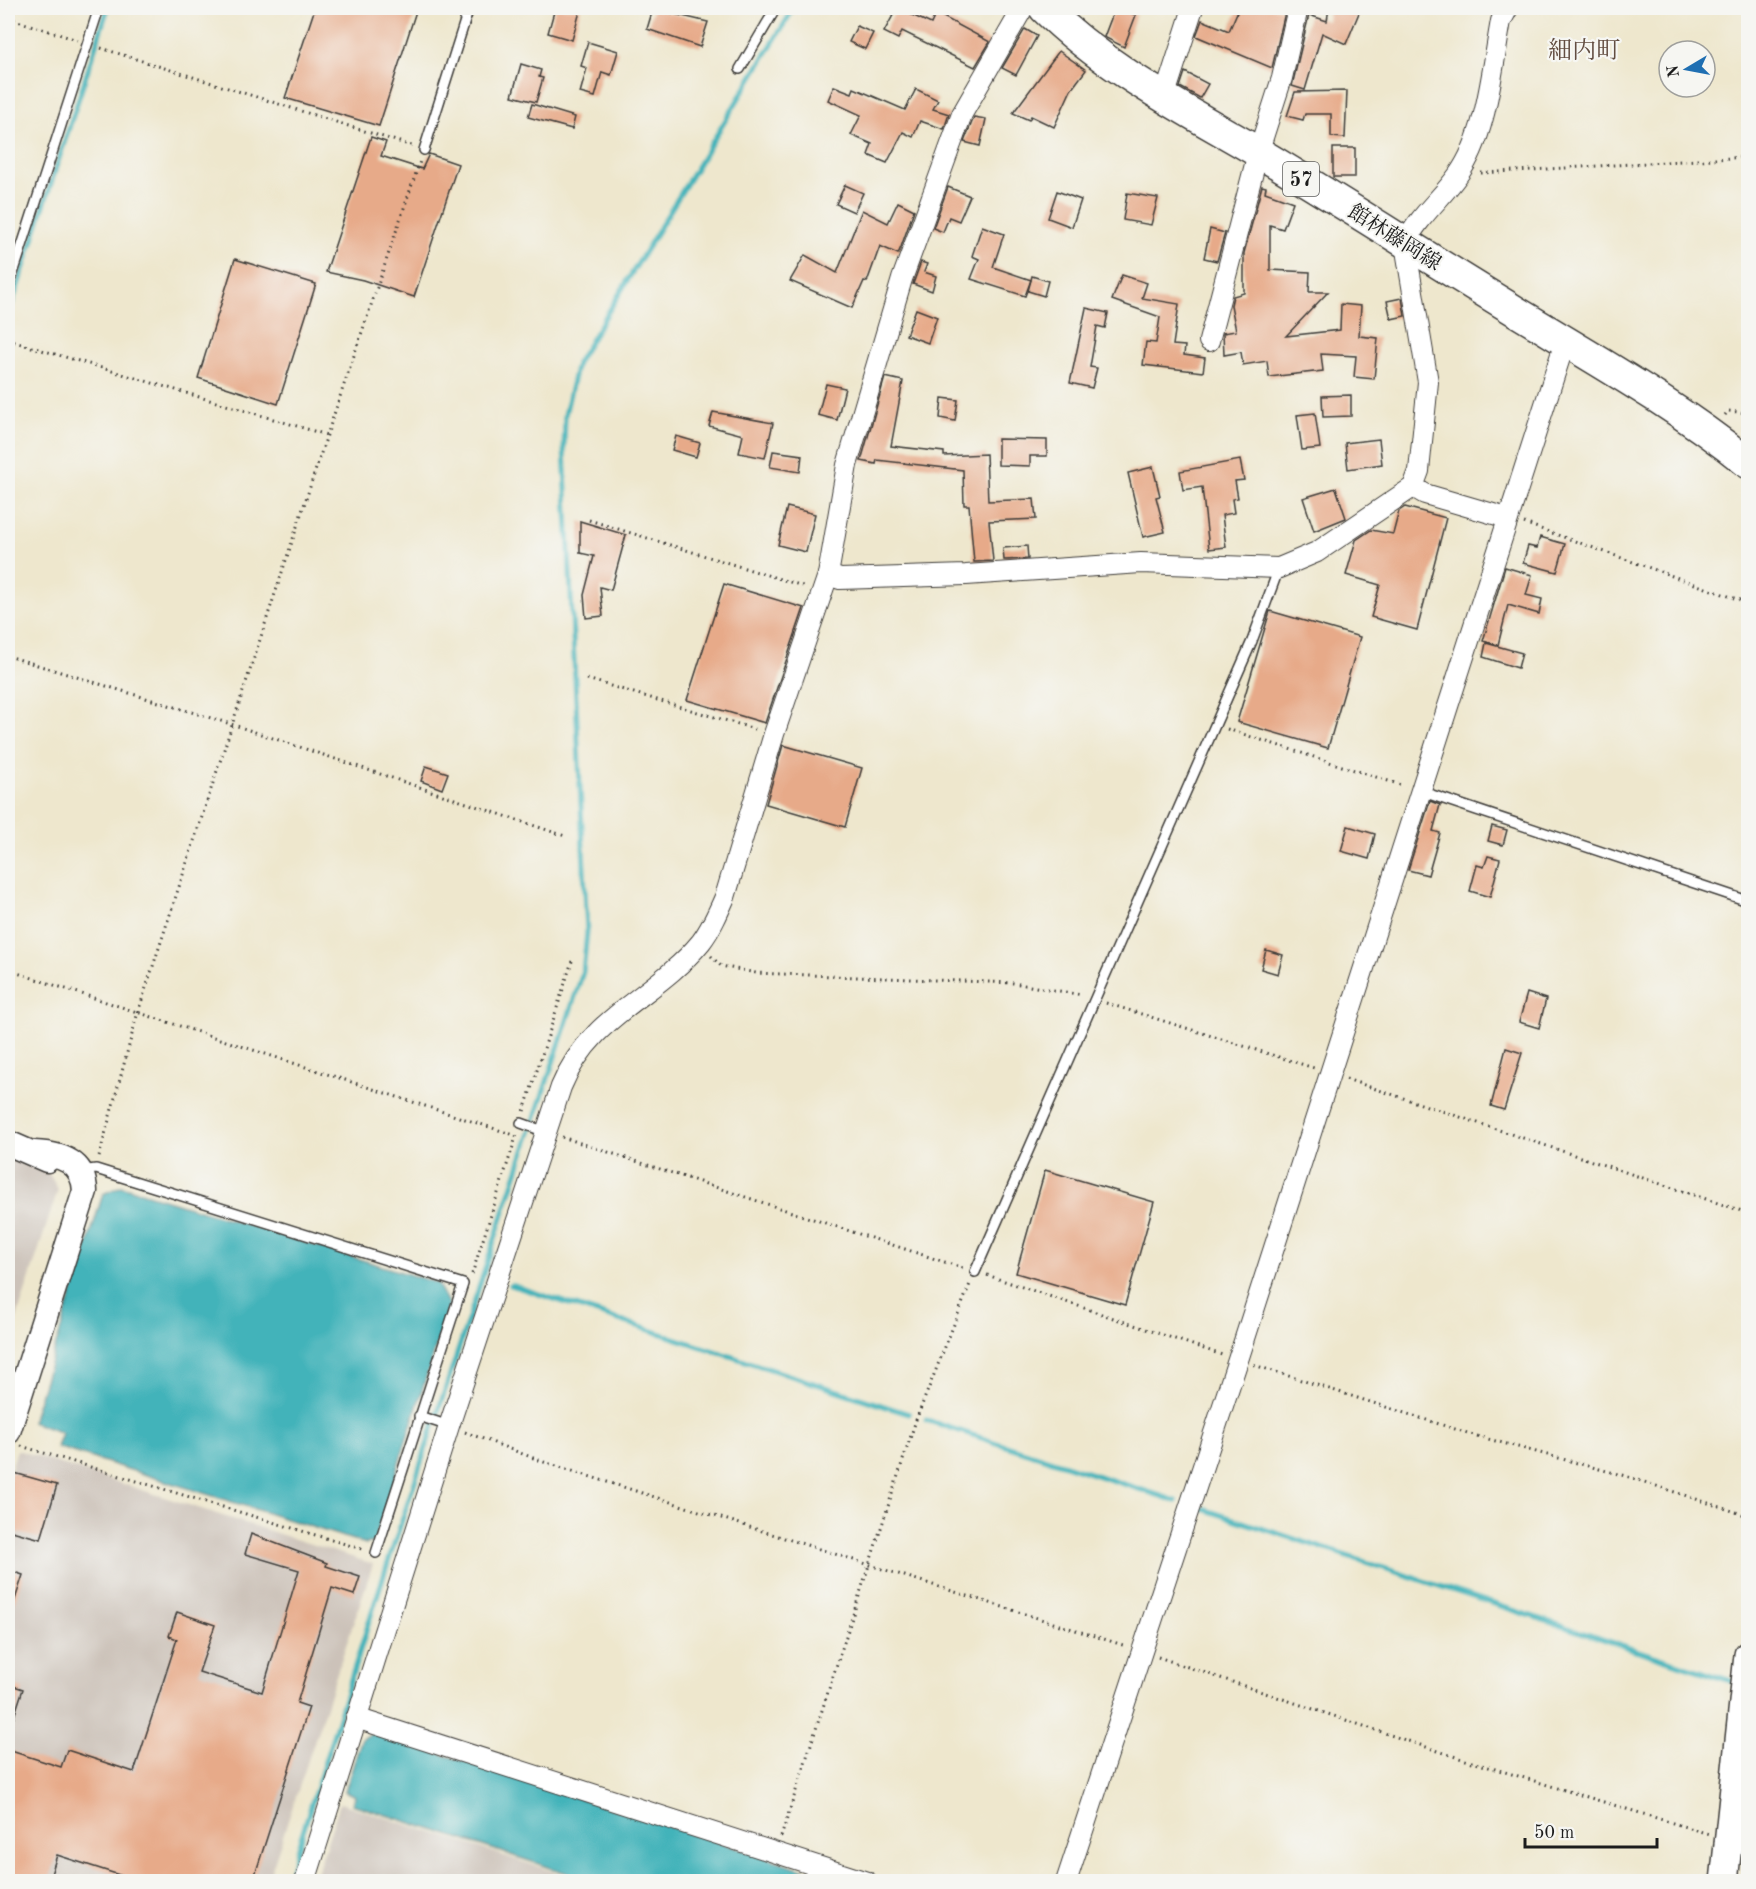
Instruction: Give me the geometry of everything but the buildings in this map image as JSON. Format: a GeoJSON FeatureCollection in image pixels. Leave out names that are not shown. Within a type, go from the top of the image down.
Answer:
{"type":"FeatureCollection","features":[{"type":"Feature","properties":{"kind":"main road","name":"館林藤岡線"},"geometry":{"type":"LineString","coordinates":[[1044,8],[1100,56],[1164,98],[1646,389],[1749,463]]}},
{"type":"Feature","properties":{"kind":"main road"},"geometry":{"type":"LineString","coordinates":[[1724,1881],[1749,1655]]}},
{"type":"Feature","properties":{"kind":"street"},"geometry":{"type":"LineString","coordinates":[[305,1881],[445,1425],[543,1131],[564,1078],[591,1036],[700,942],[716,919],[725,897],[774,734],[825,584],[847,465],[902,279],[962,114],[1023,8]]}},
{"type":"Feature","properties":{"kind":"street"},"geometry":{"type":"LineString","coordinates":[[1164,98],[1193,8]]}},
{"type":"Feature","properties":{"kind":"street"},"geometry":{"type":"LineString","coordinates":[[1209,341],[1258,153],[1282,78],[1298,8]]}},
{"type":"Feature","properties":{"kind":"street"},"geometry":{"type":"LineString","coordinates":[[825,584],[840,579],[921,578],[1141,563],[1280,568],[1317,552],[1413,487],[1419,471],[1428,382],[1405,244],[1412,230],[1459,174],[1477,138],[1502,21],[1508,8]]}},
{"type":"Feature","properties":{"kind":"street"},"geometry":{"type":"LineString","coordinates":[[1066,1881],[1238,1360],[1565,342]]}},
{"type":"Feature","properties":{"kind":"street"},"geometry":{"type":"LineString","coordinates":[[1413,487],[1425,494],[1507,518]]}},
{"type":"Feature","properties":{"kind":"street"},"geometry":{"type":"LineString","coordinates":[[8,1143],[34,1153],[65,1170],[71,1183],[8,1382]]}},
{"type":"Feature","properties":{"kind":"street"},"geometry":{"type":"LineString","coordinates":[[11,1438],[82,1202],[88,1170],[62,1157],[34,1153]]}},
{"type":"Feature","properties":{"kind":"street"},"geometry":{"type":"LineString","coordinates":[[356,1718],[867,1881]]}},
{"type":"Feature","properties":{"kind":"lane"},"geometry":{"type":"LineString","coordinates":[[8,289],[99,8]]}},
{"type":"Feature","properties":{"kind":"lane"},"geometry":{"type":"LineString","coordinates":[[424,150],[469,8]]}},
{"type":"Feature","properties":{"kind":"lane"},"geometry":{"type":"LineString","coordinates":[[740,69],[776,8]]}},
{"type":"Feature","properties":{"kind":"lane"},"geometry":{"type":"LineString","coordinates":[[975,1272],[1215,725],[1280,568]]}},
{"type":"Feature","properties":{"kind":"lane"},"geometry":{"type":"LineString","coordinates":[[1420,791],[1749,901]]}},
{"type":"Feature","properties":{"kind":"lane"},"geometry":{"type":"LineString","coordinates":[[523,1124],[543,1131]]}},
{"type":"Feature","properties":{"kind":"lane"},"geometry":{"type":"LineString","coordinates":[[88,1170],[463,1284],[422,1417],[376,1553]]}},
{"type":"Feature","properties":{"kind":"lane"},"geometry":{"type":"LineString","coordinates":[[422,1417],[445,1425]]}},
{"type":"Feature","properties":{"kind":"path"},"geometry":{"type":"LineString","coordinates":[[8,18],[424,150],[327,435],[88,1170]]}},
{"type":"Feature","properties":{"kind":"path"},"geometry":{"type":"LineString","coordinates":[[1459,174],[1749,157]]}},
{"type":"Feature","properties":{"kind":"path"},"geometry":{"type":"LineString","coordinates":[[8,340],[327,435]]}},
{"type":"Feature","properties":{"kind":"path"},"geometry":{"type":"LineString","coordinates":[[1507,518],[1749,603]]}},
{"type":"Feature","properties":{"kind":"path"},"geometry":{"type":"LineString","coordinates":[[590,520],[825,584]]}},
{"type":"Feature","properties":{"kind":"path"},"geometry":{"type":"LineString","coordinates":[[8,656],[234,725],[565,836]]}},
{"type":"Feature","properties":{"kind":"path"},"geometry":{"type":"LineString","coordinates":[[587,679],[774,734]]}},
{"type":"Feature","properties":{"kind":"path"},"geometry":{"type":"LineString","coordinates":[[1215,725],[1420,791]]}},
{"type":"Feature","properties":{"kind":"path"},"geometry":{"type":"LineString","coordinates":[[700,942],[721,966],[735,971],[1013,983],[1076,992],[1330,1073],[1749,1212]]}},
{"type":"Feature","properties":{"kind":"path"},"geometry":{"type":"LineString","coordinates":[[463,1284],[471,1277],[516,1136],[523,1124],[573,958]]}},
{"type":"Feature","properties":{"kind":"path"},"geometry":{"type":"LineString","coordinates":[[8,970],[516,1136]]}},
{"type":"Feature","properties":{"kind":"path"},"geometry":{"type":"LineString","coordinates":[[543,1131],[1238,1360],[1477,1436],[1629,1477],[1749,1516]]}},
{"type":"Feature","properties":{"kind":"path"},"geometry":{"type":"LineString","coordinates":[[777,1851],[916,1420],[975,1272]]}},
{"type":"Feature","properties":{"kind":"path"},"geometry":{"type":"LineString","coordinates":[[445,1425],[544,1462],[870,1563],[1459,1758],[1728,1840]]}},
{"type":"Feature","properties":{"kind":"path"},"geometry":{"type":"LineString","coordinates":[[11,1438],[376,1553]]}},
{"type":"Feature","properties":{"kind":"shaded area"},"geometry":{"type":"Polygon","coordinates":[[[8,1157],[46,1169],[58,1189],[8,1346],[8,1157]]]}},
{"type":"Feature","properties":{"kind":"shaded area"},"geometry":{"type":"Polygon","coordinates":[[[17,1450],[373,1564],[268,1881],[8,1882],[8,1478],[17,1450]]]}},
{"type":"Feature","properties":{"kind":"shaded area"},"geometry":{"type":"Polygon","coordinates":[[[340,1803],[583,1881],[314,1882],[340,1803]]]}},
{"type":"Feature","properties":{"kind":"water"},"geometry":{"type":"Polygon","coordinates":[[[121,1186],[437,1283],[449,1305],[374,1542],[366,1544],[57,1447],[62,1433],[32,1422],[103,1194],[121,1186]]]}},
{"type":"Feature","properties":{"kind":"water"},"geometry":{"type":"Polygon","coordinates":[[[375,1733],[840,1881],[592,1881],[352,1804],[355,1796],[345,1791],[362,1738],[375,1733]]]}},
{"type":"Feature","properties":{"kind":"waterway"},"geometry":{"type":"LineString","coordinates":[[8,316],[108,8]]}},
{"type":"Feature","properties":{"kind":"waterway"},"geometry":{"type":"LineString","coordinates":[[287,1882],[380,1587],[583,972],[587,932],[564,448],[565,415],[577,363],[794,8]]}},
{"type":"Feature","properties":{"kind":"waterway"},"geometry":{"type":"LineString","coordinates":[[511,1285],[909,1414]]}},
{"type":"Feature","properties":{"kind":"waterway"},"geometry":{"type":"LineString","coordinates":[[926,1420],[1176,1501]]}},
{"type":"Feature","properties":{"kind":"waterway"},"geometry":{"type":"LineString","coordinates":[[1203,1509],[1737,1683]]}},
{"type":"Feature","properties":{"kind":"district","name":"細内町"},"geometry":{"type":"Point","coordinates":[1584,50]}}]}
